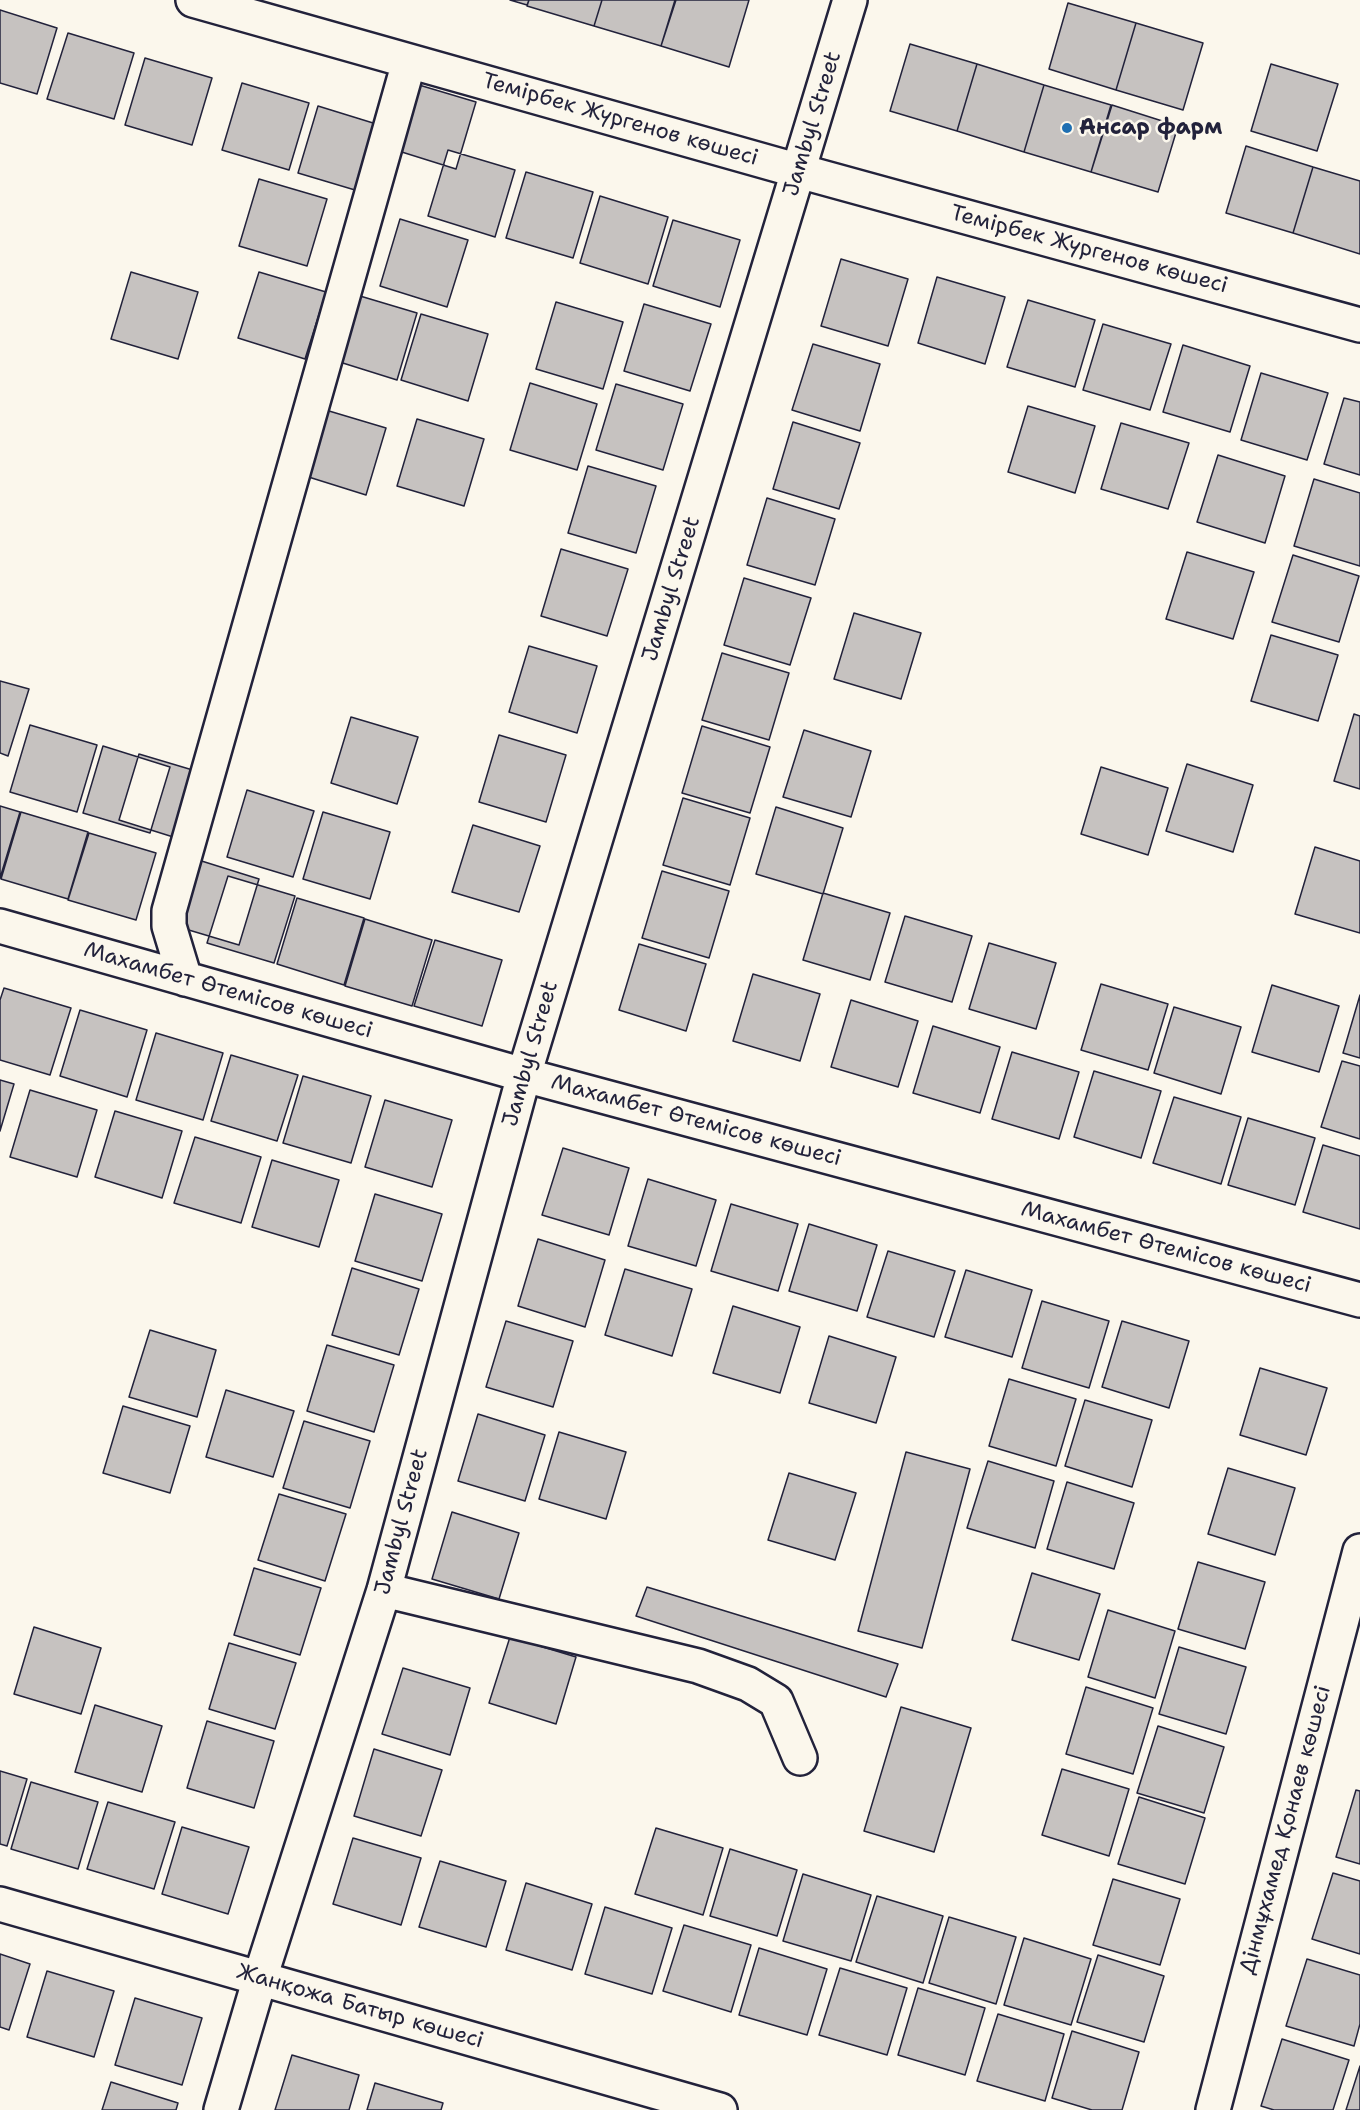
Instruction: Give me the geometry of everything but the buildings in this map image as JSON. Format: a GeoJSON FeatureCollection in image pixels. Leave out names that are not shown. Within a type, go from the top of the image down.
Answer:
{"type":"FeatureCollection","features":[{"type":"Feature","properties":{"kind":"street","name":"Темірбек Жүргенов көшесі"},"geometry":{"type":"LineString","coordinates":[[193,0],[799,171],[1360,325]]}},
{"type":"Feature","properties":{"kind":"street","name":"Jambyl Street"},"geometry":{"type":"LineString","coordinates":[[221,2110],[260,1978],[384,1590],[524,1075],[850,0]]}},
{"type":"Feature","properties":{"kind":"street"},"geometry":{"type":"LineString","coordinates":[[185,979],[169,926],[170,911],[410,62]]}},
{"type":"Feature","properties":{"kind":"street","name":"Махамбет Өтемісов көшесі"},"geometry":{"type":"LineString","coordinates":[[0,926],[524,1075],[1360,1300]]}},
{"type":"Feature","properties":{"kind":"street","name":"Дінмұхамед Қонаев көшесі"},"geometry":{"type":"LineString","coordinates":[[1213,2110],[1360,1551]]}},
{"type":"Feature","properties":{"kind":"street"},"geometry":{"type":"LineString","coordinates":[[384,1590],[698,1666],[748,1684],[776,1701],[800,1758]]}},
{"type":"Feature","properties":{"kind":"street","name":"Жанқожа Батыр көшесі"},"geometry":{"type":"LineString","coordinates":[[0,1904],[720,2110]]}},
{"type":"Feature","properties":{"kind":"place","name":"Ансар фарм"},"geometry":{"type":"Point","coordinates":[1067,128]}}]}
